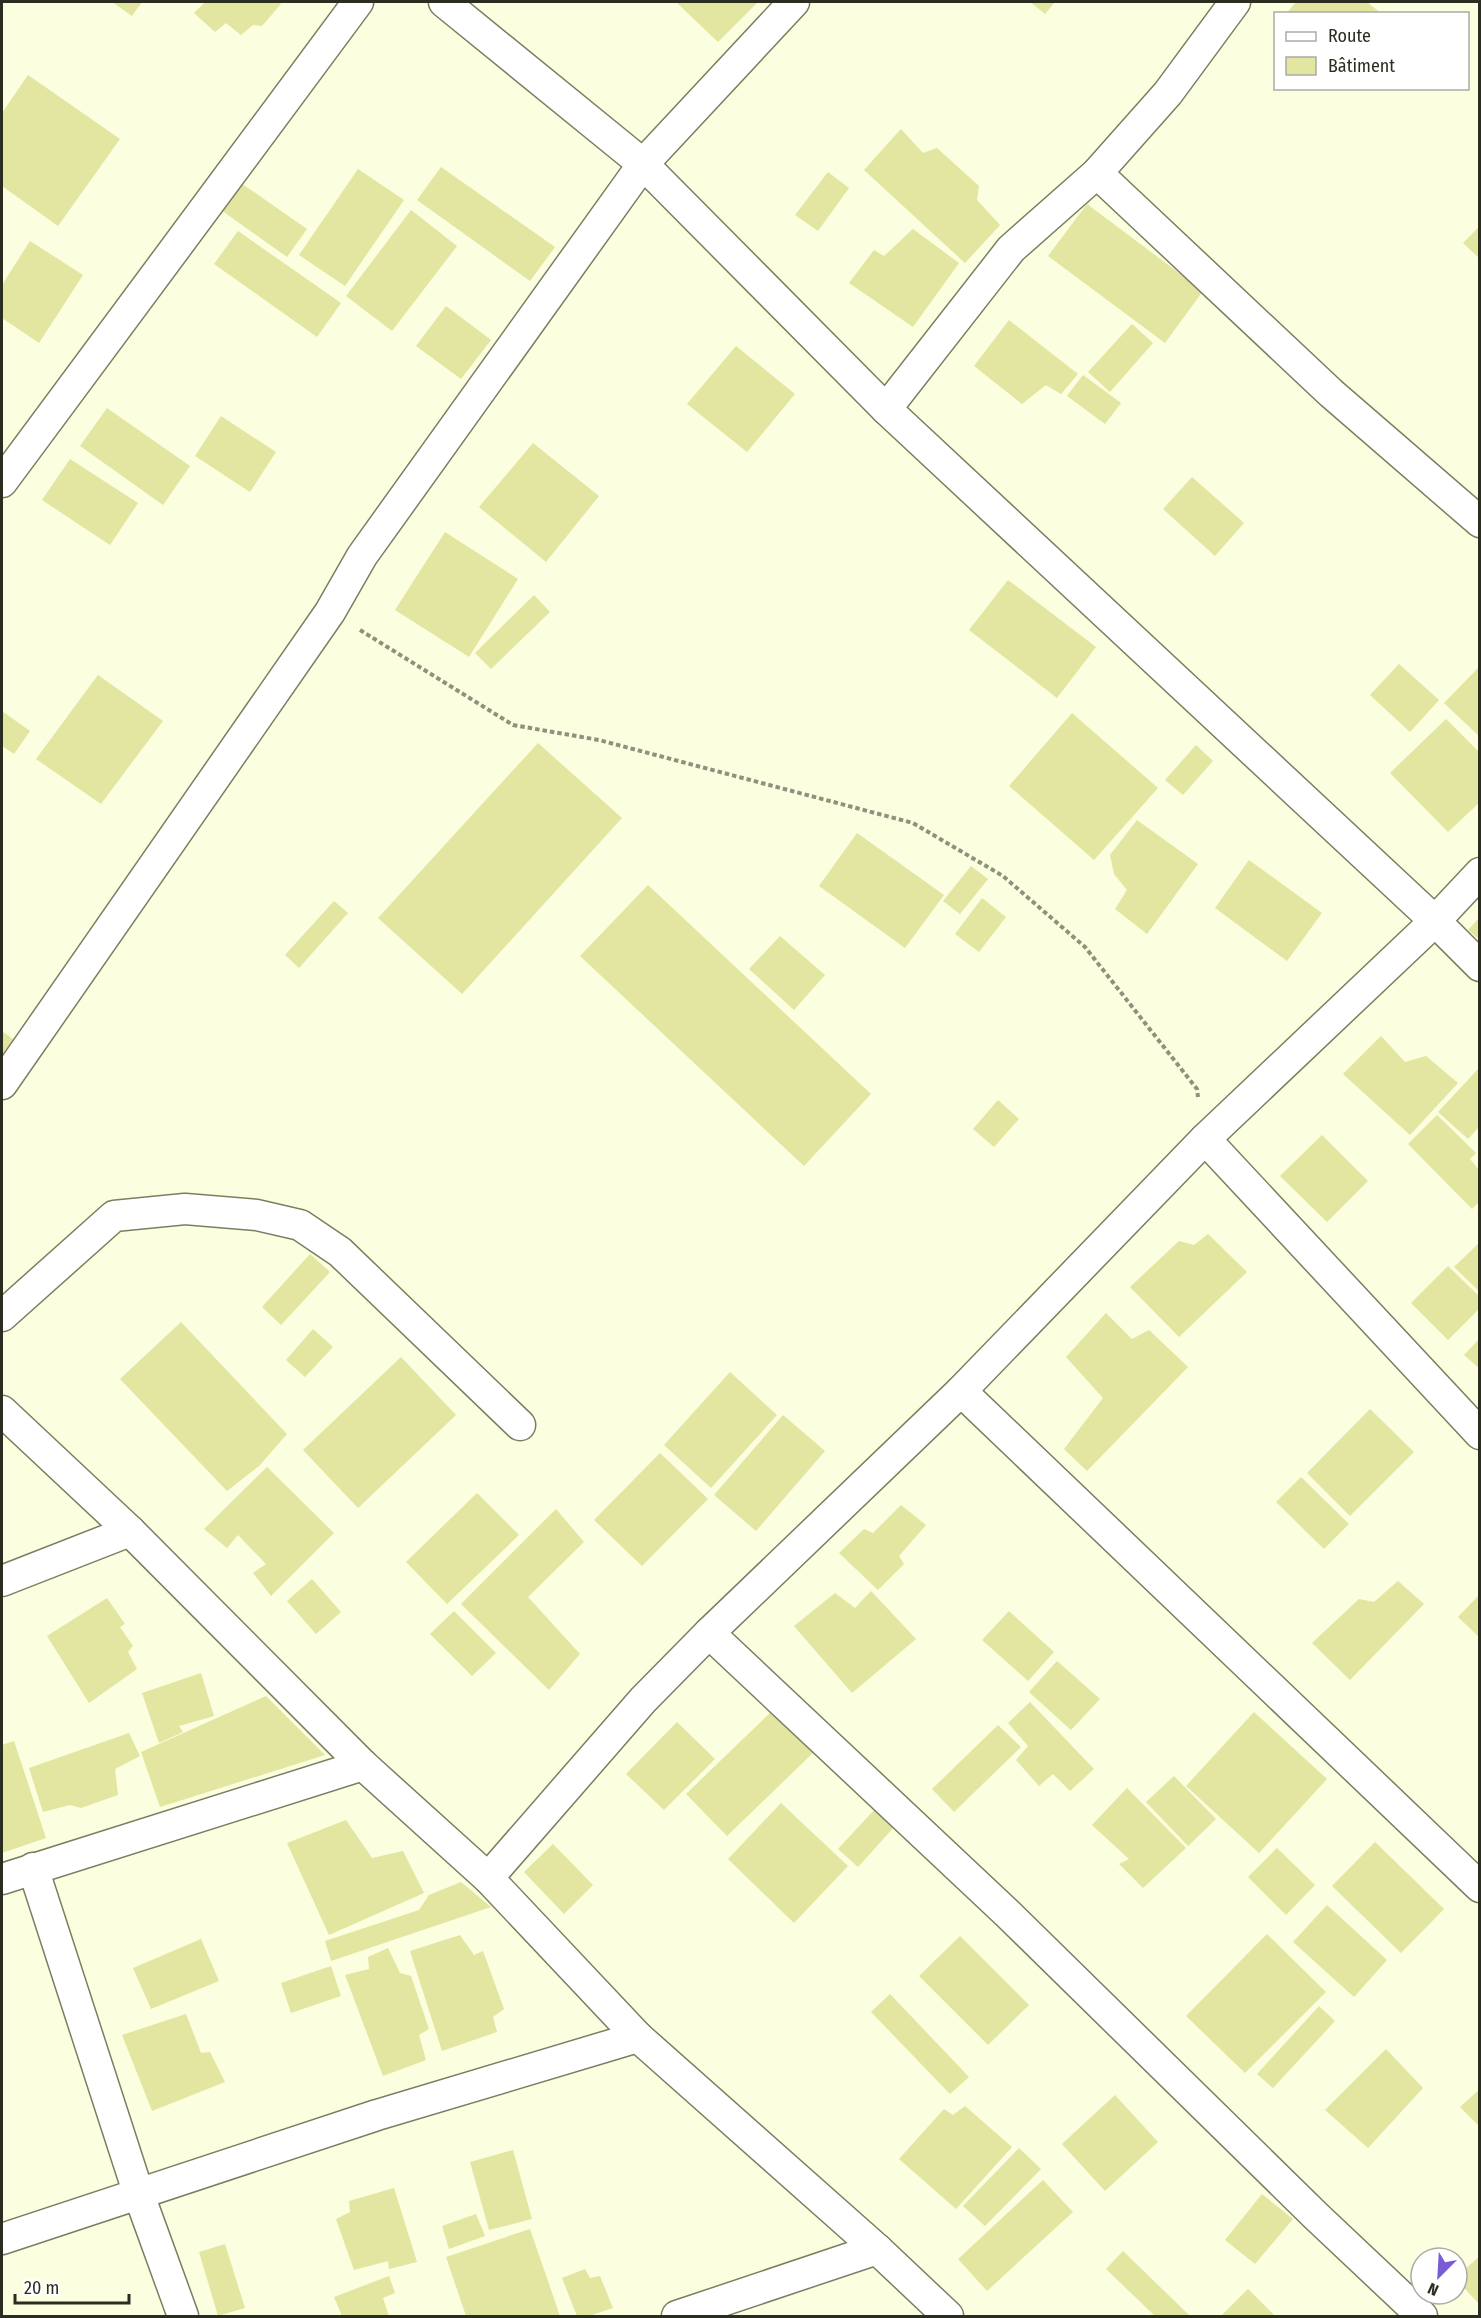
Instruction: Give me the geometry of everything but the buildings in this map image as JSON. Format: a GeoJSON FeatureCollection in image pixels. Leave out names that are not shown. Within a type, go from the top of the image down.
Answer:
{"type":"FeatureCollection","features":[{"type":"Feature","properties":{"kind":"street"},"geometry":{"type":"LineString","coordinates":[[2,482],[358,2]]}},
{"type":"Feature","properties":{"kind":"street"},"geometry":{"type":"LineString","coordinates":[[444,2],[643,164],[886,409],[1435,921],[1479,966]]}},
{"type":"Feature","properties":{"kind":"street"},"geometry":{"type":"LineString","coordinates":[[2,1084],[330,612],[362,556],[643,164],[794,2]]}},
{"type":"Feature","properties":{"kind":"street"},"geometry":{"type":"LineString","coordinates":[[886,409],[1011,249],[1097,173],[1168,93],[1235,2]]}},
{"type":"Feature","properties":{"kind":"street"},"geometry":{"type":"LineString","coordinates":[[1097,173],[1331,393],[1479,522]]}},
{"type":"Feature","properties":{"kind":"street"},"geometry":{"type":"LineString","coordinates":[[488,1878],[643,1700],[709,1633],[961,1391],[1205,1139],[1435,921],[1479,873]]}},
{"type":"Feature","properties":{"kind":"street"},"geometry":{"type":"LineString","coordinates":[[1205,1139],[1479,1434]]}},
{"type":"Feature","properties":{"kind":"street"},"geometry":{"type":"LineString","coordinates":[[2,1316],[114,1216],[185,1209],[256,1215],[300,1225],[340,1252],[520,1425]]}},
{"type":"Feature","properties":{"kind":"street"},"geometry":{"type":"LineString","coordinates":[[961,1391],[1479,1887]]}},
{"type":"Feature","properties":{"kind":"street"},"geometry":{"type":"LineString","coordinates":[[2,1411],[130,1531],[363,1765],[488,1878],[638,2037],[877,2249],[948,2316]]}},
{"type":"Feature","properties":{"kind":"street"},"geometry":{"type":"LineString","coordinates":[[2,1581],[130,1531]]}},
{"type":"Feature","properties":{"kind":"street"},"geometry":{"type":"LineString","coordinates":[[709,1633],[1008,1914],[1316,2216],[1422,2316]]}},
{"type":"Feature","properties":{"kind":"street"},"geometry":{"type":"LineString","coordinates":[[2,1879],[363,1765]]}},
{"type":"Feature","properties":{"kind":"street"},"geometry":{"type":"LineString","coordinates":[[33,1868],[138,2192],[183,2316]]}},
{"type":"Feature","properties":{"kind":"street"},"geometry":{"type":"LineString","coordinates":[[2,2239],[138,2192],[376,2115],[638,2037]]}},
{"type":"Feature","properties":{"kind":"street"},"geometry":{"type":"LineString","coordinates":[[677,2316],[877,2249]]}},
{"type":"Feature","properties":{"kind":"path"},"geometry":{"type":"LineString","coordinates":[[330,612],[513,725],[599,740],[913,823],[1003,876],[1085,947],[1197,1089],[1205,1139]]}}]}
